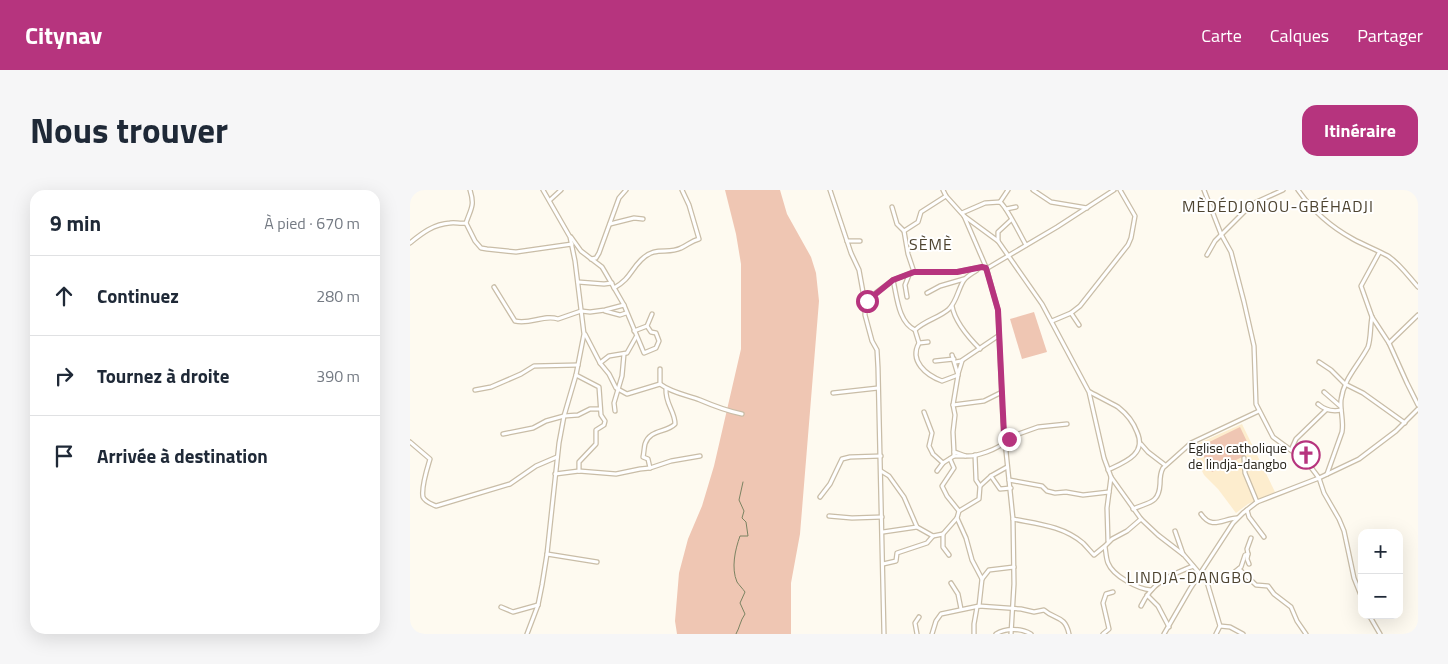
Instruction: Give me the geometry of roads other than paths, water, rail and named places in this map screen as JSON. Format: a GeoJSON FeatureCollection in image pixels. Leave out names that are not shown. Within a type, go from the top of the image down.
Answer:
{"type":"FeatureCollection","features":[{"type":"Feature","properties":{"kind":"street"},"geometry":{"type":"LineString","coordinates":[[470,190],[474,200],[466,223],[475,241],[481,248],[498,252],[516,252],[572,244]]}},
{"type":"Feature","properties":{"kind":"street"},"geometry":{"type":"LineString","coordinates":[[544,190],[570,237],[581,251],[602,267],[612,283],[624,305],[644,353],[657,347],[659,338],[647,326]]}},
{"type":"Feature","properties":{"kind":"street"},"geometry":{"type":"LineString","coordinates":[[550,200],[561,190]]}},
{"type":"Feature","properties":{"kind":"street"},"geometry":{"type":"LineString","coordinates":[[591,259],[596,258],[599,253],[621,192],[626,190]]}},
{"type":"Feature","properties":{"kind":"street"},"geometry":{"type":"LineString","coordinates":[[614,288],[626,280],[639,262],[649,254],[658,250],[680,248],[690,241],[699,239],[689,205],[682,190]]}},
{"type":"Feature","properties":{"kind":"street"},"geometry":{"type":"LineString","coordinates":[[830,190],[859,270],[866,303]]}},
{"type":"Feature","properties":{"kind":"street"},"geometry":{"type":"LineString","coordinates":[[943,190],[963,215],[998,241],[1052,321],[1089,392],[1102,449],[1111,477],[1141,519],[1158,536],[1184,555],[1207,582],[1220,626],[1216,634]]}},
{"type":"Feature","properties":{"kind":"street"},"geometry":{"type":"LineString","coordinates":[[1000,202],[1008,190]]}},
{"type":"Feature","properties":{"kind":"street"},"geometry":{"type":"LineString","coordinates":[[1033,190],[1051,202],[1087,208]]}},
{"type":"Feature","properties":{"kind":"street"},"geometry":{"type":"LineString","coordinates":[[884,634],[883,532],[877,350],[866,323],[864,310],[866,303],[869,298],[893,280],[914,272],[957,272],[993,266],[1114,190]]}},
{"type":"Feature","properties":{"kind":"street"},"geometry":{"type":"LineString","coordinates":[[1052,321],[1070,314],[1080,306],[1128,245],[1135,216],[1120,190]]}},
{"type":"Feature","properties":{"kind":"street"},"geometry":{"type":"LineString","coordinates":[[1204,190],[1233,259],[1253,336],[1255,394],[1259,411],[1273,437],[1307,462],[1319,478],[1324,493],[1344,531],[1358,588]]}},
{"type":"Feature","properties":{"kind":"street"},"geometry":{"type":"LineString","coordinates":[[1207,256],[1213,243],[1252,204],[1283,190]]}},
{"type":"Feature","properties":{"kind":"street"},"geometry":{"type":"LineString","coordinates":[[1298,190],[1311,206],[1338,230],[1387,256],[1418,287]]}},
{"type":"Feature","properties":{"kind":"street"},"geometry":{"type":"LineString","coordinates":[[904,231],[918,222],[921,212],[946,196]]}},
{"type":"Feature","properties":{"kind":"street"},"geometry":{"type":"LineString","coordinates":[[963,215],[985,203],[1000,202]]}},
{"type":"Feature","properties":{"kind":"street"},"geometry":{"type":"LineString","coordinates":[[1000,202],[1006,209],[1026,245]]}},
{"type":"Feature","properties":{"kind":"street"},"geometry":{"type":"LineString","coordinates":[[892,207],[897,224],[904,231],[908,254],[914,272]]}},
{"type":"Feature","properties":{"kind":"street"},"geometry":{"type":"LineString","coordinates":[[1006,209],[1016,207]]}},
{"type":"Feature","properties":{"kind":"street"},"geometry":{"type":"LineString","coordinates":[[963,215],[985,268],[998,310],[1004,435],[1014,518],[1011,632]]}},
{"type":"Feature","properties":{"kind":"street"},"geometry":{"type":"LineString","coordinates":[[610,224],[631,219],[643,220]]}},
{"type":"Feature","properties":{"kind":"street"},"geometry":{"type":"LineString","coordinates":[[992,236],[1011,220]]}},
{"type":"Feature","properties":{"kind":"street"},"geometry":{"type":"LineString","coordinates":[[410,243],[427,230],[451,223],[466,223]]}},
{"type":"Feature","properties":{"kind":"street"},"geometry":{"type":"LineString","coordinates":[[998,232],[998,241]]}},
{"type":"Feature","properties":{"kind":"street"},"geometry":{"type":"LineString","coordinates":[[527,634],[538,605],[547,554],[557,457],[564,416],[576,375],[584,334],[570,237]]}},
{"type":"Feature","properties":{"kind":"street"},"geometry":{"type":"LineString","coordinates":[[847,241],[860,241]]}},
{"type":"Feature","properties":{"kind":"street"},"geometry":{"type":"LineString","coordinates":[[1379,252],[1361,286],[1372,316],[1389,342],[1391,350],[1401,367],[1406,383],[1418,405]]}},
{"type":"Feature","properties":{"kind":"street"},"geometry":{"type":"LineString","coordinates":[[927,293],[985,268]]}},
{"type":"Feature","properties":{"kind":"street"},"geometry":{"type":"LineString","coordinates":[[907,297],[905,285],[909,275]]}},
{"type":"Feature","properties":{"kind":"street"},"geometry":{"type":"LineString","coordinates":[[915,330],[924,322],[943,314],[952,306],[964,278]]}},
{"type":"Feature","properties":{"kind":"street"},"geometry":{"type":"LineString","coordinates":[[893,280],[902,316],[910,327],[915,330],[919,343],[916,349],[918,363],[923,370],[942,381],[958,374]]}},
{"type":"Feature","properties":{"kind":"street"},"geometry":{"type":"LineString","coordinates":[[578,282],[612,283]]}},
{"type":"Feature","properties":{"kind":"street"},"geometry":{"type":"LineString","coordinates":[[494,288],[515,321],[528,322],[552,316],[558,319],[582,311],[605,310],[624,305]]}},
{"type":"Feature","properties":{"kind":"street"},"geometry":{"type":"LineString","coordinates":[[952,306],[963,328],[980,349]]}},
{"type":"Feature","properties":{"kind":"street"},"geometry":{"type":"LineString","coordinates":[[605,310],[620,315],[626,313]]}},
{"type":"Feature","properties":{"kind":"street"},"geometry":{"type":"LineString","coordinates":[[634,331],[647,326],[652,314]]}},
{"type":"Feature","properties":{"kind":"street"},"geometry":{"type":"LineString","coordinates":[[1070,314],[1079,325]]}},
{"type":"Feature","properties":{"kind":"street"},"geometry":{"type":"LineString","coordinates":[[1389,342],[1418,315]]}},
{"type":"Feature","properties":{"kind":"street"},"geometry":{"type":"LineString","coordinates":[[1327,474],[1342,432],[1341,408],[1345,384],[1370,342],[1369,335],[1372,316]]}},
{"type":"Feature","properties":{"kind":"street"},"geometry":{"type":"LineString","coordinates":[[584,334],[618,391],[627,394],[660,384]]}},
{"type":"Feature","properties":{"kind":"street"},"geometry":{"type":"LineString","coordinates":[[955,415],[953,405],[958,374],[963,360],[998,336]]}},
{"type":"Feature","properties":{"kind":"street"},"geometry":{"type":"LineString","coordinates":[[600,363],[609,356],[624,354],[630,349],[636,337]]}},
{"type":"Feature","properties":{"kind":"street"},"geometry":{"type":"LineString","coordinates":[[919,343],[928,342]]}},
{"type":"Feature","properties":{"kind":"street"},"geometry":{"type":"LineString","coordinates":[[615,411],[614,403],[622,376],[624,354]]}},
{"type":"Feature","properties":{"kind":"street"},"geometry":{"type":"LineString","coordinates":[[954,359],[958,374]]}},
{"type":"Feature","properties":{"kind":"street"},"geometry":{"type":"LineString","coordinates":[[935,361],[963,360]]}},
{"type":"Feature","properties":{"kind":"street"},"geometry":{"type":"LineString","coordinates":[[1319,362],[1331,370],[1345,384],[1363,393],[1405,423]]}},
{"type":"Feature","properties":{"kind":"street"},"geometry":{"type":"LineString","coordinates":[[475,390],[491,387],[534,366],[578,364]]}},
{"type":"Feature","properties":{"kind":"street"},"geometry":{"type":"LineString","coordinates":[[660,369],[660,384]]}},
{"type":"Feature","properties":{"kind":"street"},"geometry":{"type":"LineString","coordinates":[[576,375],[598,387],[601,415],[605,422],[604,425],[596,430],[596,444],[581,458],[578,471]]}},
{"type":"Feature","properties":{"kind":"street"},"geometry":{"type":"LineString","coordinates":[[660,384],[726,411],[742,414]]}},
{"type":"Feature","properties":{"kind":"street"},"geometry":{"type":"LineString","coordinates":[[650,468],[648,459],[643,457],[645,443],[652,433],[672,427],[675,424],[667,402],[666,388]]}},
{"type":"Feature","properties":{"kind":"street"},"geometry":{"type":"LineString","coordinates":[[833,392],[878,388]]}},
{"type":"Feature","properties":{"kind":"street"},"geometry":{"type":"LineString","coordinates":[[953,405],[984,401],[1003,392]]}},
{"type":"Feature","properties":{"kind":"street"},"geometry":{"type":"LineString","coordinates":[[1089,392],[1116,406],[1128,416],[1135,426],[1140,443],[1165,465]]}},
{"type":"Feature","properties":{"kind":"street"},"geometry":{"type":"LineString","coordinates":[[1324,392],[1341,408]]}},
{"type":"Feature","properties":{"kind":"street"},"geometry":{"type":"LineString","coordinates":[[1318,404],[1326,410],[1335,411],[1341,408]]}},
{"type":"Feature","properties":{"kind":"street"},"geometry":{"type":"LineString","coordinates":[[958,405],[953,432],[952,455],[954,470],[942,486],[959,512]]}},
{"type":"Feature","properties":{"kind":"street"},"geometry":{"type":"LineString","coordinates":[[503,434],[532,428],[546,421],[564,416],[578,415],[590,409],[600,409]]}},
{"type":"Feature","properties":{"kind":"street"},"geometry":{"type":"LineString","coordinates":[[1291,450],[1296,438],[1326,410]]}},
{"type":"Feature","properties":{"kind":"street"},"geometry":{"type":"LineString","coordinates":[[1164,634],[1190,588],[1238,518],[1246,510],[1257,502],[1319,478],[1359,459],[1405,423],[1418,410]]}},
{"type":"Feature","properties":{"kind":"street"},"geometry":{"type":"LineString","coordinates":[[1133,509],[1156,499],[1159,493],[1161,471],[1165,465],[1191,443],[1259,411]]}},
{"type":"Feature","properties":{"kind":"street"},"geometry":{"type":"LineString","coordinates":[[924,412],[932,433],[929,447],[933,454],[939,457],[943,463]]}},
{"type":"Feature","properties":{"kind":"street"},"geometry":{"type":"LineString","coordinates":[[936,471],[952,455],[975,455],[997,449],[1010,438],[1038,427],[1067,424]]}},
{"type":"Feature","properties":{"kind":"street"},"geometry":{"type":"LineString","coordinates":[[1004,435],[1010,438]]}},
{"type":"Feature","properties":{"kind":"street"},"geometry":{"type":"LineString","coordinates":[[410,442],[430,459],[424,478],[424,497],[427,502],[436,506],[510,484],[536,466],[557,457]]}},
{"type":"Feature","properties":{"kind":"street"},"geometry":{"type":"LineString","coordinates":[[1108,470],[1131,457],[1138,451],[1140,443]]}},
{"type":"Feature","properties":{"kind":"street"},"geometry":{"type":"LineString","coordinates":[[997,449],[1003,450],[1006,454]]}},
{"type":"Feature","properties":{"kind":"street"},"geometry":{"type":"LineString","coordinates":[[883,564],[896,561],[898,553],[927,543],[933,536],[943,534],[957,518],[959,512],[979,499],[980,486],[976,480],[975,455]]}},
{"type":"Feature","properties":{"kind":"street"},"geometry":{"type":"LineString","coordinates":[[555,474],[578,471],[616,474],[700,456]]}},
{"type":"Feature","properties":{"kind":"street"},"geometry":{"type":"LineString","coordinates":[[820,497],[830,484],[842,459],[881,456]]}},
{"type":"Feature","properties":{"kind":"street"},"geometry":{"type":"LineString","coordinates":[[1244,458],[1245,473],[1257,502]]}},
{"type":"Feature","properties":{"kind":"street"},"geometry":{"type":"LineString","coordinates":[[980,486],[991,476],[1007,467]]}},
{"type":"Feature","properties":{"kind":"street"},"geometry":{"type":"LineString","coordinates":[[881,470],[889,476],[904,497],[917,527],[933,536]]}},
{"type":"Feature","properties":{"kind":"street"},"geometry":{"type":"LineString","coordinates":[[991,476],[1000,488],[1011,488]]}},
{"type":"Feature","properties":{"kind":"street"},"geometry":{"type":"LineString","coordinates":[[1108,542],[1111,477]]}},
{"type":"Feature","properties":{"kind":"street"},"geometry":{"type":"LineString","coordinates":[[1009,480],[1042,486],[1055,493],[1083,494],[1109,492]]}},
{"type":"Feature","properties":{"kind":"street"},"geometry":{"type":"LineString","coordinates":[[1246,510],[1264,538]]}},
{"type":"Feature","properties":{"kind":"street"},"geometry":{"type":"LineString","coordinates":[[1201,514],[1205,520],[1210,522],[1238,518]]}},
{"type":"Feature","properties":{"kind":"street"},"geometry":{"type":"LineString","coordinates":[[829,516],[852,518],[882,517]]}},
{"type":"Feature","properties":{"kind":"street"},"geometry":{"type":"LineString","coordinates":[[957,518],[967,540],[972,560],[982,579]]}},
{"type":"Feature","properties":{"kind":"street"},"geometry":{"type":"LineString","coordinates":[[1014,518],[1038,522],[1060,529],[1079,540],[1094,554],[1141,519]]}},
{"type":"Feature","properties":{"kind":"street"},"geometry":{"type":"LineString","coordinates":[[883,532],[917,527]]}},
{"type":"Feature","properties":{"kind":"street"},"geometry":{"type":"LineString","coordinates":[[1175,531],[1184,555]]}},
{"type":"Feature","properties":{"kind":"street"},"geometry":{"type":"LineString","coordinates":[[943,534],[943,547],[949,555]]}},
{"type":"Feature","properties":{"kind":"street"},"geometry":{"type":"LineString","coordinates":[[1249,564],[1247,549],[1251,538]]}},
{"type":"Feature","properties":{"kind":"street"},"geometry":{"type":"LineString","coordinates":[[1105,546],[1111,569],[1131,583],[1143,589],[1151,590]]}},
{"type":"Feature","properties":{"kind":"street"},"geometry":{"type":"LineString","coordinates":[[547,554],[597,562]]}},
{"type":"Feature","properties":{"kind":"street"},"geometry":{"type":"LineString","coordinates":[[1207,582],[1226,579],[1239,569],[1245,556],[1248,554]]}},
{"type":"Feature","properties":{"kind":"street"},"geometry":{"type":"LineString","coordinates":[[1141,606],[1151,590],[1160,581],[1193,566]]}},
{"type":"Feature","properties":{"kind":"street"},"geometry":{"type":"LineString","coordinates":[[974,634],[982,579],[991,569],[1014,567]]}},
{"type":"Feature","properties":{"kind":"street"},"geometry":{"type":"LineString","coordinates":[[1239,569],[1256,585],[1268,586],[1274,594],[1291,607],[1297,621],[1306,634]]}},
{"type":"Feature","properties":{"kind":"street"},"geometry":{"type":"LineString","coordinates":[[951,583],[958,594],[961,609]]}},
{"type":"Feature","properties":{"kind":"street"},"geometry":{"type":"LineString","coordinates":[[1104,634],[1109,629],[1104,603],[1106,594],[1113,592]]}},
{"type":"Feature","properties":{"kind":"street"},"geometry":{"type":"LineString","coordinates":[[1148,595],[1158,606],[1169,627]]}},
{"type":"Feature","properties":{"kind":"street"},"geometry":{"type":"LineString","coordinates":[[501,607],[513,612],[538,605]]}},
{"type":"Feature","properties":{"kind":"street"},"geometry":{"type":"LineString","coordinates":[[932,634],[936,621],[941,614],[978,606],[1034,612],[1044,610],[1062,620],[1066,624],[1069,634]]}},
{"type":"Feature","properties":{"kind":"street"},"geometry":{"type":"LineString","coordinates":[[917,634],[915,623],[919,617]]}},
{"type":"Feature","properties":{"kind":"street"},"geometry":{"type":"LineString","coordinates":[[1371,619],[1380,634]]}},
{"type":"Feature","properties":{"kind":"street"},"geometry":{"type":"LineString","coordinates":[[1220,626],[1230,627],[1243,634]]}},
{"type":"Feature","properties":{"kind":"street"},"geometry":{"type":"LineString","coordinates":[[996,634],[1002,630],[1011,632],[1022,630],[1031,634]]}},
{"type":"Feature","properties":{"kind":"waterway"},"geometry":{"type":"LineString","coordinates":[[736,634],[745,614],[740,603],[745,592],[737,582],[734,565],[740,536],[748,536],[746,522],[742,518],[744,511],[739,500],[743,482]]}},
{"type":"Feature","properties":{"kind":"place","name":"Eglise catholique de lindja-dangbo"},"geometry":{"type":"Point","coordinates":[1306,455]}},
{"type":"Feature","properties":{"kind":"district","name":"MÈDÉDJONOU-GBÉHADJI"},"geometry":{"type":"Point","coordinates":[1278,206]}},
{"type":"Feature","properties":{"kind":"district","name":"SÈMÈ"},"geometry":{"type":"Point","coordinates":[931,244]}},
{"type":"Feature","properties":{"kind":"district","name":"LINDJA-DANGBO"},"geometry":{"type":"Point","coordinates":[1190,577]}}]}
